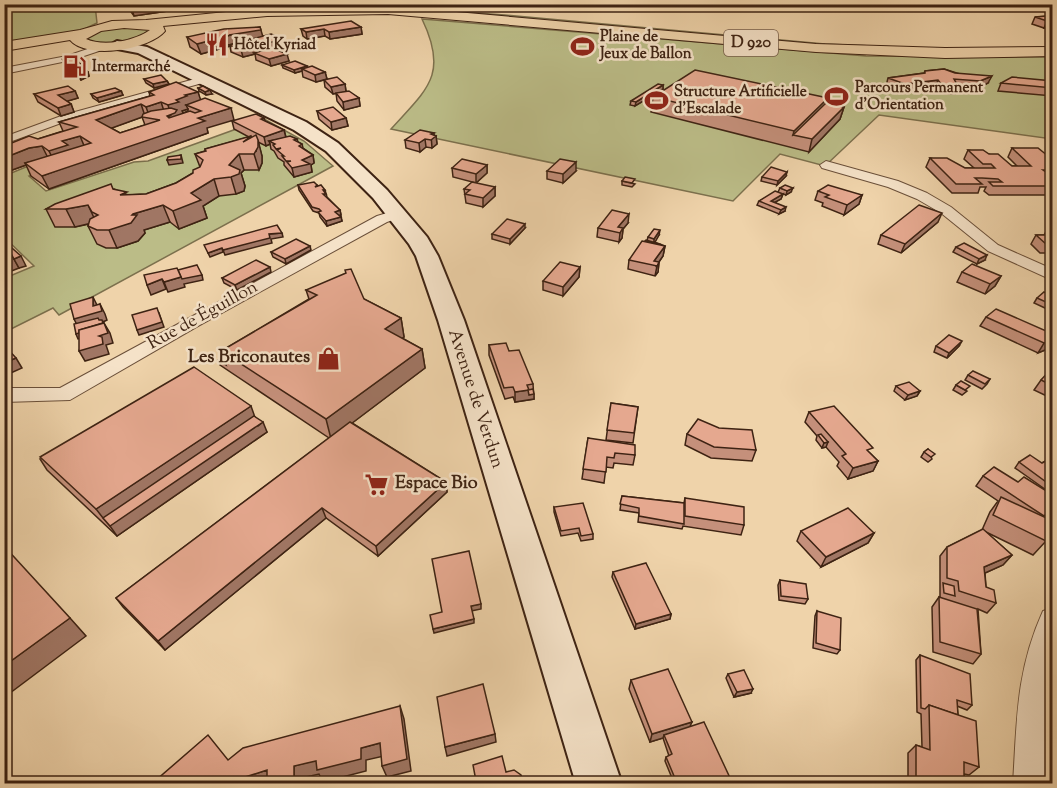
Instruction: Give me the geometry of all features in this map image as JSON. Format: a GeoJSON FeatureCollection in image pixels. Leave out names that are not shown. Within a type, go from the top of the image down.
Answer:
{"type":"FeatureCollection","features":[{"type":"Feature","properties":{"kind":"main road"},"geometry":{"type":"LineString","coordinates":[[81,40],[100,27],[109,11],[122,20],[147,29]]}},
{"type":"Feature","properties":{"kind":"main road","name":"D 920"},"geometry":{"type":"LineString","coordinates":[[147,29],[211,21],[293,15],[368,13],[450,16],[816,48],[934,53],[1053,52]]}},
{"type":"Feature","properties":{"kind":"main road"},"geometry":{"type":"LineString","coordinates":[[100,27],[147,29]]}},
{"type":"Feature","properties":{"kind":"main road"},"geometry":{"type":"LineString","coordinates":[[4,50],[81,40],[111,46],[147,29]]}},
{"type":"Feature","properties":{"kind":"main road","name":"Avenue de Verdun"},"geometry":{"type":"LineString","coordinates":[[147,29],[152,43],[237,95]]}},
{"type":"Feature","properties":{"kind":"main road","name":"Avenue de Verdun"},"geometry":{"type":"LineString","coordinates":[[111,46],[142,50],[300,126],[332,147],[398,214],[427,256],[451,320],[598,783]]}},
{"type":"Feature","properties":{"kind":"street"},"geometry":{"type":"LineString","coordinates":[[57,61],[79,51],[81,40]]}},
{"type":"Feature","properties":{"kind":"street"},"geometry":{"type":"LineString","coordinates":[[4,71],[57,61],[111,46]]}},
{"type":"Feature","properties":{"kind":"street"},"geometry":{"type":"LineString","coordinates":[[4,141],[68,117],[202,80]]}},
{"type":"Feature","properties":{"kind":"street"},"geometry":{"type":"LineString","coordinates":[[826,165],[893,184],[922,196],[946,210],[993,248],[1053,275]]}},
{"type":"Feature","properties":{"kind":"street","name":"Rue de Éguillon"},"geometry":{"type":"LineString","coordinates":[[4,395],[63,395],[382,219],[398,214]]}},
{"type":"Feature","properties":{"kind":"street"},"geometry":{"type":"LineString","coordinates":[[1029,783],[1035,675],[1047,630],[1053,620]]}},
{"type":"Feature","properties":{"kind":"green space"},"geometry":{"type":"Polygon","coordinates":[[[45,5],[95,5],[97,23],[76,33],[5,45],[5,11],[45,5]]]}},
{"type":"Feature","properties":{"kind":"green space"},"geometry":{"type":"Polygon","coordinates":[[[405,8],[505,15],[821,44],[647,31],[405,8]]]}},
{"type":"Feature","properties":{"kind":"green space"},"geometry":{"type":"Polygon","coordinates":[[[422,19],[866,56],[1052,57],[1052,139],[879,115],[825,166],[780,154],[733,201],[391,129],[424,91],[434,68],[434,54],[422,19]]]}},
{"type":"Feature","properties":{"kind":"green space"},"geometry":{"type":"Polygon","coordinates":[[[117,26],[149,29],[150,31],[128,41],[110,43],[86,41],[85,36],[88,34],[117,26]]]}},
{"type":"Feature","properties":{"kind":"green space"},"geometry":{"type":"Polygon","coordinates":[[[926,48],[1052,49],[971,49],[926,48]]]}},
{"type":"Feature","properties":{"kind":"green space"},"geometry":{"type":"Polygon","coordinates":[[[264,119],[304,141],[333,166],[59,315],[53,308],[5,332],[5,278],[34,266],[5,238],[4,176],[38,162],[93,155],[29,176],[46,191],[134,162],[148,161],[264,119]]]}},
{"type":"Feature","properties":{"kind":"building"},"geometry":{"type":"Polygon","coordinates":[[[1053,16],[1053,20],[1047,21],[1035,17],[1053,16]]]}},
{"type":"Feature","properties":{"kind":"building"},"geometry":{"type":"Polygon","coordinates":[[[351,21],[361,27],[329,32],[324,29],[306,32],[301,29],[351,21]]]}},
{"type":"Feature","properties":{"kind":"building"},"geometry":{"type":"Polygon","coordinates":[[[260,27],[261,30],[229,35],[231,35],[197,44],[187,37],[224,29],[260,27]]]}},
{"type":"Feature","properties":{"kind":"building"},"geometry":{"type":"Polygon","coordinates":[[[271,34],[283,39],[241,50],[229,45],[271,34]]]}},
{"type":"Feature","properties":{"kind":"building"},"geometry":{"type":"Polygon","coordinates":[[[272,48],[287,54],[269,59],[254,53],[272,48]]]}},
{"type":"Feature","properties":{"kind":"building"},"geometry":{"type":"Polygon","coordinates":[[[75,58],[88,72],[80,76],[63,60],[75,58]]]}},
{"type":"Feature","properties":{"kind":"building"},"geometry":{"type":"Polygon","coordinates":[[[295,61],[307,66],[294,70],[282,65],[295,61]]]}},
{"type":"Feature","properties":{"kind":"building"},"geometry":{"type":"Polygon","coordinates":[[[312,66],[325,72],[315,75],[302,69],[312,66]]]}},
{"type":"Feature","properties":{"kind":"building"},"geometry":{"type":"Polygon","coordinates":[[[944,69],[955,73],[992,76],[980,81],[954,79],[958,86],[942,85],[938,80],[905,84],[888,78],[925,73],[925,71],[944,69]]]}},
{"type":"Feature","properties":{"kind":"building"},"geometry":{"type":"Polygon","coordinates":[[[695,70],[828,98],[794,131],[653,97],[695,70]]]}},
{"type":"Feature","properties":{"kind":"building"},"geometry":{"type":"Polygon","coordinates":[[[161,75],[167,81],[153,84],[144,79],[161,75]]]}},
{"type":"Feature","properties":{"kind":"building"},"geometry":{"type":"Polygon","coordinates":[[[337,77],[345,84],[331,87],[324,80],[337,77]]]}},
{"type":"Feature","properties":{"kind":"building"},"geometry":{"type":"Polygon","coordinates":[[[1012,77],[1053,81],[1053,88],[1001,83],[1012,77]]]}},
{"type":"Feature","properties":{"kind":"building"},"geometry":{"type":"Polygon","coordinates":[[[176,82],[198,92],[176,100],[179,102],[168,105],[161,102],[146,107],[141,104],[96,120],[120,133],[160,120],[142,117],[143,114],[151,111],[171,108],[177,110],[167,116],[169,118],[190,111],[195,113],[201,111],[186,105],[205,98],[231,108],[198,118],[205,121],[42,176],[25,163],[91,143],[80,136],[62,141],[68,145],[49,151],[42,146],[29,148],[4,158],[4,146],[29,136],[38,139],[77,127],[59,122],[154,95],[149,92],[176,82]]]}},
{"type":"Feature","properties":{"kind":"building"},"geometry":{"type":"Polygon","coordinates":[[[658,84],[663,85],[636,102],[631,101],[658,84]]]}},
{"type":"Feature","properties":{"kind":"building"},"geometry":{"type":"Polygon","coordinates":[[[68,86],[75,91],[58,95],[71,104],[58,108],[34,94],[68,86]]]}},
{"type":"Feature","properties":{"kind":"building"},"geometry":{"type":"Polygon","coordinates":[[[203,86],[210,90],[205,92],[198,88],[203,86]]]}},
{"type":"Feature","properties":{"kind":"building"},"geometry":{"type":"Polygon","coordinates":[[[115,88],[121,91],[97,98],[91,94],[115,88]]]}},
{"type":"Feature","properties":{"kind":"building"},"geometry":{"type":"Polygon","coordinates":[[[349,91],[359,98],[343,102],[336,93],[349,91]]]}},
{"type":"Feature","properties":{"kind":"building"},"geometry":{"type":"Polygon","coordinates":[[[826,103],[844,107],[812,139],[793,135],[826,103]]]}},
{"type":"Feature","properties":{"kind":"building"},"geometry":{"type":"Polygon","coordinates":[[[333,107],[346,118],[331,122],[317,111],[333,107]]]}},
{"type":"Feature","properties":{"kind":"building"},"geometry":{"type":"Polygon","coordinates":[[[256,114],[264,118],[261,119],[284,130],[264,137],[232,121],[256,114]]]}},
{"type":"Feature","properties":{"kind":"building"},"geometry":{"type":"Polygon","coordinates":[[[420,130],[434,133],[431,134],[436,136],[419,143],[405,140],[420,130]]]}},
{"type":"Feature","properties":{"kind":"building"},"geometry":{"type":"Polygon","coordinates":[[[256,135],[258,147],[254,154],[239,154],[229,165],[240,170],[239,174],[214,179],[191,193],[201,200],[173,211],[163,205],[133,214],[137,215],[131,223],[109,230],[97,230],[88,226],[90,219],[98,215],[92,212],[88,205],[66,209],[46,209],[111,184],[113,189],[127,192],[120,195],[146,194],[176,183],[193,173],[193,170],[200,167],[203,160],[195,154],[251,136],[243,142],[256,135]]]}},
{"type":"Feature","properties":{"kind":"building"},"geometry":{"type":"Polygon","coordinates":[[[290,136],[297,139],[294,140],[302,144],[299,146],[313,155],[302,160],[310,164],[292,168],[287,162],[291,161],[286,161],[277,150],[281,148],[276,149],[273,145],[275,144],[269,141],[290,136]]]}},
{"type":"Feature","properties":{"kind":"building"},"geometry":{"type":"Polygon","coordinates":[[[1012,148],[1038,148],[1053,160],[1053,170],[1043,170],[1053,177],[1053,186],[993,186],[989,182],[1002,182],[998,179],[982,178],[975,178],[982,184],[956,184],[930,158],[947,158],[965,168],[995,168],[991,164],[983,164],[968,150],[983,150],[989,154],[998,154],[1012,166],[1031,166],[1012,148]]]}},
{"type":"Feature","properties":{"kind":"building"},"geometry":{"type":"Polygon","coordinates":[[[181,155],[181,159],[167,160],[168,157],[181,155]]]}},
{"type":"Feature","properties":{"kind":"building"},"geometry":{"type":"Polygon","coordinates":[[[462,159],[487,165],[476,174],[452,168],[462,159]]]}},
{"type":"Feature","properties":{"kind":"building"},"geometry":{"type":"Polygon","coordinates":[[[560,159],[576,162],[563,174],[547,171],[560,159]]]}},
{"type":"Feature","properties":{"kind":"building"},"geometry":{"type":"Polygon","coordinates":[[[771,167],[787,172],[778,181],[762,177],[771,167]]]}},
{"type":"Feature","properties":{"kind":"building"},"geometry":{"type":"Polygon","coordinates":[[[625,177],[635,179],[632,183],[622,181],[625,177]]]}},
{"type":"Feature","properties":{"kind":"building"},"geometry":{"type":"Polygon","coordinates":[[[314,182],[317,185],[315,187],[321,185],[325,190],[323,190],[326,194],[323,194],[340,210],[335,212],[341,217],[326,221],[318,212],[321,211],[319,209],[312,207],[298,185],[314,182]]]}},
{"type":"Feature","properties":{"kind":"building"},"geometry":{"type":"Polygon","coordinates":[[[472,182],[495,187],[483,198],[465,194],[470,190],[464,189],[472,182]]]}},
{"type":"Feature","properties":{"kind":"building"},"geometry":{"type":"Polygon","coordinates":[[[785,185],[793,188],[787,191],[780,188],[785,185]]]}},
{"type":"Feature","properties":{"kind":"building"},"geometry":{"type":"Polygon","coordinates":[[[828,185],[862,195],[847,205],[825,197],[829,195],[818,191],[828,185]]]}},
{"type":"Feature","properties":{"kind":"building"},"geometry":{"type":"Polygon","coordinates":[[[775,191],[783,194],[771,201],[786,207],[781,210],[759,201],[775,191]]]}},
{"type":"Feature","properties":{"kind":"building"},"geometry":{"type":"Polygon","coordinates":[[[919,205],[942,213],[905,244],[881,235],[919,205]]]}},
{"type":"Feature","properties":{"kind":"building"},"geometry":{"type":"Polygon","coordinates":[[[612,210],[629,214],[618,227],[623,228],[620,233],[598,228],[612,210]]]}},
{"type":"Feature","properties":{"kind":"building"},"geometry":{"type":"Polygon","coordinates":[[[507,219],[525,224],[510,239],[492,234],[507,219]]]}},
{"type":"Feature","properties":{"kind":"building"},"geometry":{"type":"Polygon","coordinates":[[[277,225],[282,233],[269,234],[270,238],[208,253],[204,245],[277,225]]]}},
{"type":"Feature","properties":{"kind":"building"},"geometry":{"type":"Polygon","coordinates":[[[654,229],[660,230],[654,239],[648,237],[654,229]]]}},
{"type":"Feature","properties":{"kind":"building"},"geometry":{"type":"Polygon","coordinates":[[[1036,235],[1053,235],[1053,244],[1046,244],[1036,235]]]}},
{"type":"Feature","properties":{"kind":"building"},"geometry":{"type":"Polygon","coordinates":[[[296,239],[310,246],[285,259],[271,252],[296,239]]]}},
{"type":"Feature","properties":{"kind":"building"},"geometry":{"type":"Polygon","coordinates":[[[4,241],[21,256],[14,259],[4,246],[4,241]]]}},
{"type":"Feature","properties":{"kind":"building"},"geometry":{"type":"Polygon","coordinates":[[[642,241],[665,246],[654,261],[659,262],[657,266],[629,260],[642,241]]]}},
{"type":"Feature","properties":{"kind":"building"},"geometry":{"type":"Polygon","coordinates":[[[964,243],[987,255],[979,259],[956,247],[964,243]]]}},
{"type":"Feature","properties":{"kind":"building"},"geometry":{"type":"Polygon","coordinates":[[[256,260],[270,267],[235,285],[222,278],[256,260]]]}},
{"type":"Feature","properties":{"kind":"building"},"geometry":{"type":"Polygon","coordinates":[[[560,262],[580,267],[563,287],[543,281],[560,262]]]}},
{"type":"Feature","properties":{"kind":"building"},"geometry":{"type":"Polygon","coordinates":[[[972,264],[1001,276],[990,284],[962,272],[972,264]]]}},
{"type":"Feature","properties":{"kind":"building"},"geometry":{"type":"Polygon","coordinates":[[[197,265],[202,275],[182,279],[178,270],[197,265]]]}},
{"type":"Feature","properties":{"kind":"building"},"geometry":{"type":"Polygon","coordinates":[[[177,268],[181,277],[164,282],[162,279],[147,285],[144,275],[177,268]]]}},
{"type":"Feature","properties":{"kind":"building","name":"Les Briconautes"},"geometry":{"type":"Polygon","coordinates":[[[351,269],[364,299],[401,318],[385,329],[422,349],[326,419],[221,351],[317,295],[306,290],[351,269]]]}},
{"type":"Feature","properties":{"kind":"building"},"geometry":{"type":"Polygon","coordinates":[[[1044,292],[1053,296],[1048,303],[1037,298],[1044,292]]]}},
{"type":"Feature","properties":{"kind":"building"},"geometry":{"type":"Polygon","coordinates":[[[93,297],[93,306],[100,304],[102,311],[74,319],[70,304],[93,297]]]}},
{"type":"Feature","properties":{"kind":"building"},"geometry":{"type":"Polygon","coordinates":[[[157,308],[162,322],[137,330],[132,315],[157,308]]]}},
{"type":"Feature","properties":{"kind":"building"},"geometry":{"type":"Polygon","coordinates":[[[996,309],[1053,334],[1053,340],[1044,343],[986,317],[996,309]]]}},
{"type":"Feature","properties":{"kind":"building"},"geometry":{"type":"Polygon","coordinates":[[[98,318],[103,323],[79,330],[76,334],[74,324],[98,318]]]}},
{"type":"Feature","properties":{"kind":"building"},"geometry":{"type":"Polygon","coordinates":[[[104,323],[108,333],[99,336],[102,337],[103,344],[79,351],[79,330],[104,323]]]}},
{"type":"Feature","properties":{"kind":"building"},"geometry":{"type":"Polygon","coordinates":[[[949,335],[962,341],[949,353],[936,346],[949,335]]]}},
{"type":"Feature","properties":{"kind":"building"},"geometry":{"type":"Polygon","coordinates":[[[506,343],[509,351],[519,350],[533,384],[527,385],[529,390],[515,392],[513,387],[504,388],[489,345],[506,343]]]}},
{"type":"Feature","properties":{"kind":"building"},"geometry":{"type":"Polygon","coordinates":[[[4,347],[16,358],[4,363],[4,347]]]}},
{"type":"Feature","properties":{"kind":"building"},"geometry":{"type":"Polygon","coordinates":[[[223,357],[226,365],[218,360],[223,357]]]}},
{"type":"Feature","properties":{"kind":"building"},"geometry":{"type":"Polygon","coordinates":[[[194,367],[251,406],[96,509],[40,457],[194,367]]]}},
{"type":"Feature","properties":{"kind":"building"},"geometry":{"type":"Polygon","coordinates":[[[1050,370],[1053,371],[1053,386],[1041,380],[1050,370]]]}},
{"type":"Feature","properties":{"kind":"building"},"geometry":{"type":"Polygon","coordinates":[[[973,371],[990,379],[985,384],[968,375],[973,371]]]}},
{"type":"Feature","properties":{"kind":"building"},"geometry":{"type":"Polygon","coordinates":[[[961,381],[970,386],[965,390],[956,385],[961,381]]]}},
{"type":"Feature","properties":{"kind":"building"},"geometry":{"type":"Polygon","coordinates":[[[909,382],[920,391],[908,395],[896,386],[909,382]]]}},
{"type":"Feature","properties":{"kind":"building"},"geometry":{"type":"Polygon","coordinates":[[[533,389],[534,394],[529,395],[528,390],[533,389]]]}},
{"type":"Feature","properties":{"kind":"building"},"geometry":{"type":"Polygon","coordinates":[[[611,403],[638,407],[634,433],[607,430],[611,403]]]}},
{"type":"Feature","properties":{"kind":"building"},"geometry":{"type":"Polygon","coordinates":[[[834,406],[873,448],[867,450],[878,461],[853,468],[842,456],[846,454],[809,412],[834,406]]]}},
{"type":"Feature","properties":{"kind":"building"},"geometry":{"type":"Polygon","coordinates":[[[254,416],[263,422],[110,526],[103,518],[254,416]]]}},
{"type":"Feature","properties":{"kind":"building"},"geometry":{"type":"Polygon","coordinates":[[[698,419],[719,428],[752,430],[756,450],[714,447],[687,434],[698,419]]]}},
{"type":"Feature","properties":{"kind":"building"},"geometry":{"type":"Polygon","coordinates":[[[350,422],[446,482],[376,546],[322,508],[158,641],[116,598],[350,422]]]}},
{"type":"Feature","properties":{"kind":"building"},"geometry":{"type":"Polygon","coordinates":[[[821,434],[828,442],[824,443],[818,435],[821,434]]]}},
{"type":"Feature","properties":{"kind":"building"},"geometry":{"type":"Polygon","coordinates":[[[588,438],[635,445],[635,455],[615,453],[614,458],[607,457],[606,472],[583,469],[588,438]]]}},
{"type":"Feature","properties":{"kind":"building"},"geometry":{"type":"Polygon","coordinates":[[[928,449],[935,454],[931,457],[924,452],[928,449]]]}},
{"type":"Feature","properties":{"kind":"building"},"geometry":{"type":"Polygon","coordinates":[[[1030,455],[1042,463],[1053,457],[1053,487],[1019,462],[1030,455]]]}},
{"type":"Feature","properties":{"kind":"building"},"geometry":{"type":"Polygon","coordinates":[[[994,467],[1018,482],[1024,477],[1053,495],[1053,508],[1044,516],[983,476],[994,467]]]}},
{"type":"Feature","properties":{"kind":"building"},"geometry":{"type":"Polygon","coordinates":[[[622,496],[684,503],[684,524],[639,516],[639,508],[620,504],[622,496]]]}},
{"type":"Feature","properties":{"kind":"building"},"geometry":{"type":"Polygon","coordinates":[[[1001,497],[1053,521],[1046,541],[993,515],[1001,497]]]}},
{"type":"Feature","properties":{"kind":"building"},"geometry":{"type":"Polygon","coordinates":[[[685,498],[744,507],[744,525],[685,516],[685,498]]]}},
{"type":"Feature","properties":{"kind":"building"},"geometry":{"type":"Polygon","coordinates":[[[583,503],[593,534],[581,536],[579,528],[561,531],[554,507],[583,503]]]}},
{"type":"Feature","properties":{"kind":"building"},"geometry":{"type":"Polygon","coordinates":[[[848,508],[874,533],[826,557],[801,531],[848,508]]]}},
{"type":"Feature","properties":{"kind":"building"},"geometry":{"type":"Polygon","coordinates":[[[983,529],[1012,555],[984,567],[986,587],[994,590],[996,603],[959,591],[958,581],[947,578],[947,547],[983,529]]]}},
{"type":"Feature","properties":{"kind":"building"},"geometry":{"type":"Polygon","coordinates":[[[4,546],[70,618],[4,666],[4,546]]]}},
{"type":"Feature","properties":{"kind":"building"},"geometry":{"type":"Polygon","coordinates":[[[469,551],[481,604],[471,606],[474,619],[433,629],[430,615],[442,612],[432,559],[469,551]]]}},
{"type":"Feature","properties":{"kind":"building"},"geometry":{"type":"Polygon","coordinates":[[[646,563],[671,614],[636,624],[613,572],[646,563]]]}},
{"type":"Feature","properties":{"kind":"building"},"geometry":{"type":"Polygon","coordinates":[[[780,580],[806,584],[808,599],[781,596],[780,580]]]}},
{"type":"Feature","properties":{"kind":"building"},"geometry":{"type":"Polygon","coordinates":[[[943,583],[954,586],[955,596],[944,593],[943,583]]]}},
{"type":"Feature","properties":{"kind":"building"},"geometry":{"type":"Polygon","coordinates":[[[939,597],[977,609],[981,654],[940,642],[939,597]]]}},
{"type":"Feature","properties":{"kind":"building"},"geometry":{"type":"Polygon","coordinates":[[[817,611],[841,618],[840,650],[816,643],[817,611]]]}},
{"type":"Feature","properties":{"kind":"building"},"geometry":{"type":"Polygon","coordinates":[[[920,655],[970,674],[972,705],[957,700],[958,715],[929,705],[925,709],[921,708],[920,655]]]}},
{"type":"Feature","properties":{"kind":"building"},"geometry":{"type":"Polygon","coordinates":[[[668,669],[692,722],[652,734],[631,680],[668,669]]]}},
{"type":"Feature","properties":{"kind":"building"},"geometry":{"type":"Polygon","coordinates":[[[744,670],[753,689],[737,692],[728,674],[744,670]]]}},
{"type":"Feature","properties":{"kind":"building"},"geometry":{"type":"Polygon","coordinates":[[[483,684],[495,734],[445,747],[437,697],[483,684]]]}},
{"type":"Feature","properties":{"kind":"building"},"geometry":{"type":"Polygon","coordinates":[[[929,705],[976,721],[979,767],[964,762],[964,783],[916,783],[916,745],[930,750],[929,705]]]}},
{"type":"Feature","properties":{"kind":"building"},"geometry":{"type":"Polygon","coordinates":[[[400,706],[407,759],[382,766],[380,743],[361,748],[361,759],[317,770],[316,761],[294,766],[294,783],[267,783],[267,770],[239,779],[234,783],[156,783],[155,781],[208,735],[228,760],[243,748],[400,706]]]}},
{"type":"Feature","properties":{"kind":"building"},"geometry":{"type":"Polygon","coordinates":[[[704,722],[731,780],[720,783],[677,783],[666,757],[672,754],[664,735],[704,722]]]}},
{"type":"Feature","properties":{"kind":"building"},"geometry":{"type":"Polygon","coordinates":[[[502,756],[506,772],[514,770],[521,775],[523,783],[476,781],[473,765],[502,756]]]}},
{"type":"Feature","properties":{"kind":"place","name":"Hôtel Kyriad"},"geometry":{"type":"Point","coordinates":[216,45]}},
{"type":"Feature","properties":{"kind":"place","name":"Plaine de Jeux de Ballon"},"geometry":{"type":"Point","coordinates":[582,46]}},
{"type":"Feature","properties":{"kind":"place","name":"Intermarché"},"geometry":{"type":"Point","coordinates":[74,67]}},
{"type":"Feature","properties":{"kind":"place","name":"Parcours Permanent d'Orientation"},"geometry":{"type":"Point","coordinates":[837,97]}},
{"type":"Feature","properties":{"kind":"place","name":"Structure Artificielle d'Escalade"},"geometry":{"type":"Point","coordinates":[656,101]}},
{"type":"Feature","properties":{"kind":"place","name":"Les Briconautes"},"geometry":{"type":"Point","coordinates":[328,358]}},
{"type":"Feature","properties":{"kind":"place","name":"Espace Bio"},"geometry":{"type":"Point","coordinates":[377,484]}}]}
